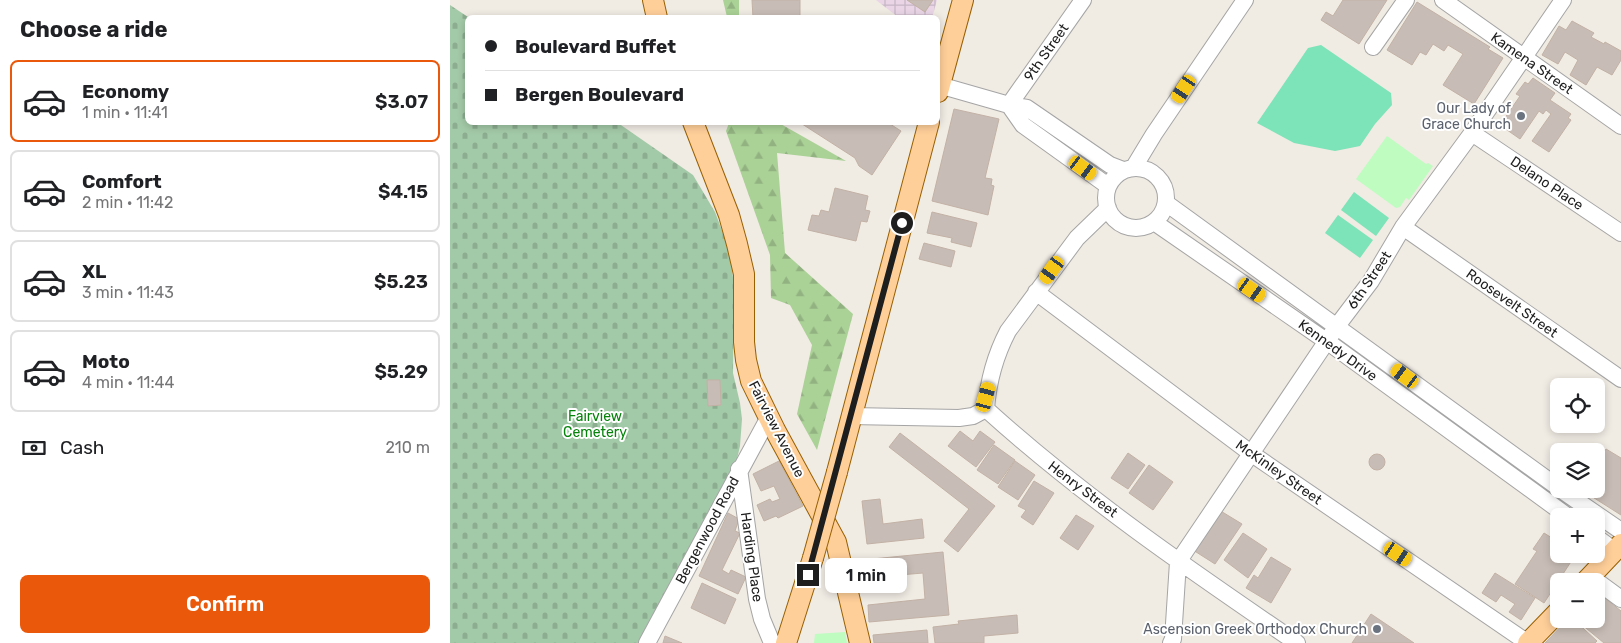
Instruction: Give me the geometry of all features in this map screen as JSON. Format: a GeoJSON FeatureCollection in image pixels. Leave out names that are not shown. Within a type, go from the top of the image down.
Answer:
{"type":"FeatureCollection","features":[{"type":"Feature","properties":{"kind":"main road"},"geometry":{"type":"LineString","coordinates":[[653,0],[656,15]]}},
{"type":"Feature","properties":{"kind":"main road"},"geometry":{"type":"LineString","coordinates":[[940,82],[963,0]]}},
{"type":"Feature","properties":{"kind":"main road","name":"Fairview Avenue"},"geometry":{"type":"LineString","coordinates":[[694,125],[728,215],[744,274],[744,342],[751,381],[836,542],[860,643]]}},
{"type":"Feature","properties":{"kind":"main road"},"geometry":{"type":"LineString","coordinates":[[786,643],[813,558],[837,472],[850,416],[928,125]]}},
{"type":"Feature","properties":{"kind":"main road"},"geometry":{"type":"LineString","coordinates":[[1594,573],[1618,547]]}},
{"type":"Feature","properties":{"kind":"main road"},"geometry":{"type":"LineString","coordinates":[[1528,643],[1550,620]]}},
{"type":"Feature","properties":{"kind":"street","name":"9th Street"},"geometry":{"type":"LineString","coordinates":[[1009,105],[1083,0]]}},
{"type":"Feature","properties":{"kind":"street"},"geometry":{"type":"LineString","coordinates":[[940,89],[1028,108],[1110,165],[1128,169],[1145,168],[1155,174],[1162,182],[1166,192],[1166,204],[1162,214],[1154,222],[1140,227],[1133,228],[1122,224],[1114,218],[1108,208],[1106,197],[1108,186],[1114,177],[1128,169],[1154,134],[1245,0]]}},
{"type":"Feature","properties":{"kind":"street"},"geometry":{"type":"LineString","coordinates":[[1373,47],[1406,0]]}},
{"type":"Feature","properties":{"kind":"street","name":"Kamena Street"},"geometry":{"type":"LineString","coordinates":[[1443,0],[1621,126]]}},
{"type":"Feature","properties":{"kind":"street","name":"6th Street"},"geometry":{"type":"LineString","coordinates":[[1178,562],[1338,326],[1371,281],[1404,227],[1525,58],[1563,0]]}},
{"type":"Feature","properties":{"kind":"street"},"geometry":{"type":"LineString","coordinates":[[1009,105],[1023,125],[1108,186]]}},
{"type":"Feature","properties":{"kind":"street","name":"Delano Place"},"geometry":{"type":"LineString","coordinates":[[1472,133],[1621,234]]}},
{"type":"Feature","properties":{"kind":"street","name":"Kennedy Drive"},"geometry":{"type":"LineString","coordinates":[[1166,204],[1338,326],[1550,482]]}},
{"type":"Feature","properties":{"kind":"street"},"geometry":{"type":"LineString","coordinates":[[850,416],[959,418],[973,416],[986,409],[986,397],[1001,344],[1008,330],[1076,238],[1108,208]]}},
{"type":"Feature","properties":{"kind":"street","name":"Kennedy Drive"},"geometry":{"type":"LineString","coordinates":[[1154,222],[1328,342],[1556,508]]}},
{"type":"Feature","properties":{"kind":"street","name":"Roosevelt Street"},"geometry":{"type":"LineString","coordinates":[[1404,227],[1621,379]]}},
{"type":"Feature","properties":{"kind":"street","name":"McKinley Street"},"geometry":{"type":"LineString","coordinates":[[1036,292],[1252,454],[1528,643]]}},
{"type":"Feature","properties":{"kind":"street"},"geometry":{"type":"LineString","coordinates":[[1410,402],[1420,388]]}},
{"type":"Feature","properties":{"kind":"street","name":"Henry Street"},"geometry":{"type":"LineString","coordinates":[[986,409],[1031,450],[1178,562],[1297,643]]}},
{"type":"Feature","properties":{"kind":"street","name":"Bergenwood Road"},"geometry":{"type":"LineString","coordinates":[[647,643],[739,469],[769,417]]}},
{"type":"Feature","properties":{"kind":"street"},"geometry":{"type":"LineString","coordinates":[[1473,448],[1482,433]]}},
{"type":"Feature","properties":{"kind":"street","name":"Harding Place"},"geometry":{"type":"LineString","coordinates":[[739,469],[757,599],[762,619],[772,643]]}},
{"type":"Feature","properties":{"kind":"street"},"geometry":{"type":"LineString","coordinates":[[1541,497],[1550,490]]}},
{"type":"Feature","properties":{"kind":"street","name":"Kennedy Drive"},"geometry":{"type":"LineString","coordinates":[[1573,498],[1621,531]]}},
{"type":"Feature","properties":{"kind":"street"},"geometry":{"type":"LineString","coordinates":[[1605,541],[1618,547]]}},
{"type":"Feature","properties":{"kind":"street"},"geometry":{"type":"LineString","coordinates":[[1171,643],[1173,640],[1178,562]]}},
{"type":"Feature","properties":{"kind":"street"},"geometry":{"type":"LineString","coordinates":[[1605,589],[1621,599]]}},
{"type":"Feature","properties":{"kind":"shaded area"},"geometry":{"type":"Polygon","coordinates":[[[876,0],[937,0],[933,15],[895,15],[876,0]]]}},
{"type":"Feature","properties":{"kind":"green space"},"geometry":{"type":"Polygon","coordinates":[[[723,0],[739,0],[739,15],[727,15],[723,0]]]}},
{"type":"Feature","properties":{"kind":"green space","name":"Fairview Cemetery"},"geometry":{"type":"Polygon","coordinates":[[[450,5],[465,15],[465,125],[621,125],[693,175],[715,212],[729,249],[734,284],[733,373],[742,419],[740,446],[732,481],[643,643],[450,643],[450,5]]]}},
{"type":"Feature","properties":{"kind":"green space"},"geometry":{"type":"Polygon","coordinates":[[[1321,45],[1391,93],[1392,105],[1375,124],[1360,146],[1335,151],[1294,143],[1257,123],[1308,48],[1321,45]]]}},
{"type":"Feature","properties":{"kind":"green space"},"geometry":{"type":"Polygon","coordinates":[[[728,125],[783,125],[846,161],[777,153],[785,253],[853,314],[817,450],[797,414],[812,345],[790,305],[771,298],[770,255],[726,131],[728,125]]]}},
{"type":"Feature","properties":{"kind":"green space"},"geometry":{"type":"Polygon","coordinates":[[[1387,136],[1426,164],[1428,163],[1433,166],[1409,200],[1406,198],[1400,207],[1396,208],[1356,179],[1387,136]]]}},
{"type":"Feature","properties":{"kind":"green space"},"geometry":{"type":"Polygon","coordinates":[[[1354,192],[1389,218],[1376,236],[1341,210],[1354,192]]]}},
{"type":"Feature","properties":{"kind":"green space"},"geometry":{"type":"Polygon","coordinates":[[[1338,215],[1373,240],[1360,258],[1325,233],[1338,215]]]}},
{"type":"Feature","properties":{"kind":"green space"},"geometry":{"type":"Polygon","coordinates":[[[845,632],[847,643],[814,643],[815,634],[845,632]]]}},
{"type":"Feature","properties":{"kind":"building"},"geometry":{"type":"Polygon","coordinates":[[[752,0],[800,0],[800,15],[753,15],[752,0]]]}},
{"type":"Feature","properties":{"kind":"building"},"geometry":{"type":"Polygon","coordinates":[[[907,0],[933,0],[925,12],[907,0]]]}},
{"type":"Feature","properties":{"kind":"building"},"geometry":{"type":"Polygon","coordinates":[[[1343,0],[1387,0],[1359,44],[1321,20],[1326,12],[1333,16],[1343,0]]]}},
{"type":"Feature","properties":{"kind":"building"},"geometry":{"type":"Polygon","coordinates":[[[1417,2],[1490,47],[1488,49],[1503,58],[1474,104],[1443,85],[1463,54],[1448,45],[1444,51],[1433,44],[1426,55],[1420,52],[1412,65],[1387,50],[1417,2]]]}},
{"type":"Feature","properties":{"kind":"building"},"geometry":{"type":"Polygon","coordinates":[[[1572,21],[1594,33],[1591,37],[1621,51],[1621,60],[1612,75],[1597,67],[1586,85],[1570,75],[1578,60],[1565,52],[1558,64],[1542,55],[1559,26],[1566,30],[1572,21]]]}},
{"type":"Feature","properties":{"kind":"building","name":"Our Lady of Grace Church"},"geometry":{"type":"Polygon","coordinates":[[[1533,78],[1555,93],[1550,100],[1571,114],[1568,118],[1571,120],[1549,152],[1532,141],[1551,114],[1546,110],[1543,114],[1539,111],[1520,139],[1500,125],[1520,96],[1516,94],[1525,82],[1528,84],[1533,78]]]}},
{"type":"Feature","properties":{"kind":"building"},"geometry":{"type":"Polygon","coordinates":[[[954,109],[999,119],[985,178],[992,179],[991,185],[994,186],[988,215],[932,201],[954,109]]]}},
{"type":"Feature","properties":{"kind":"building"},"geometry":{"type":"Polygon","coordinates":[[[804,125],[892,125],[901,131],[872,175],[859,166],[855,158],[804,125]]]}},
{"type":"Feature","properties":{"kind":"building"},"geometry":{"type":"Polygon","coordinates":[[[835,188],[868,196],[865,210],[870,211],[867,222],[861,221],[856,241],[808,230],[812,215],[819,216],[821,210],[829,212],[835,188]]]}},
{"type":"Feature","properties":{"kind":"building"},"geometry":{"type":"Polygon","coordinates":[[[932,212],[977,223],[971,247],[951,242],[952,238],[927,233],[932,212]]]}},
{"type":"Feature","properties":{"kind":"building"},"geometry":{"type":"Polygon","coordinates":[[[924,243],[955,251],[951,267],[919,259],[924,243]]]}},
{"type":"Feature","properties":{"kind":"building"},"geometry":{"type":"Polygon","coordinates":[[[707,380],[720,380],[721,405],[708,406],[707,380]]]}},
{"type":"Feature","properties":{"kind":"building"},"geometry":{"type":"Polygon","coordinates":[[[960,431],[973,441],[980,431],[995,442],[976,467],[948,446],[960,431]]]}},
{"type":"Feature","properties":{"kind":"building"},"geometry":{"type":"Polygon","coordinates":[[[900,433],[995,506],[958,552],[944,541],[969,509],[889,447],[900,433]]]}},
{"type":"Feature","properties":{"kind":"building"},"geometry":{"type":"Polygon","coordinates":[[[994,445],[1015,460],[998,484],[977,470],[994,445]]]}},
{"type":"Feature","properties":{"kind":"building"},"geometry":{"type":"Polygon","coordinates":[[[1606,449],[1621,458],[1621,515],[1594,498],[1605,498],[1606,449]]]}},
{"type":"Feature","properties":{"kind":"building"},"geometry":{"type":"Polygon","coordinates":[[[1128,453],[1145,465],[1128,489],[1111,478],[1128,453]]]}},
{"type":"Feature","properties":{"kind":"building"},"geometry":{"type":"Polygon","coordinates":[[[1377,454],[1383,456],[1385,462],[1383,468],[1377,470],[1371,468],[1369,462],[1371,456],[1377,454]]]}},
{"type":"Feature","properties":{"kind":"building"},"geometry":{"type":"Polygon","coordinates":[[[779,461],[803,506],[778,518],[776,516],[764,521],[757,505],[770,499],[772,502],[780,499],[774,486],[761,491],[753,474],[779,461]]]}},
{"type":"Feature","properties":{"kind":"building"},"geometry":{"type":"Polygon","coordinates":[[[1015,461],[1035,475],[1018,500],[998,487],[1015,461]]]}},
{"type":"Feature","properties":{"kind":"building"},"geometry":{"type":"Polygon","coordinates":[[[1149,465],[1173,482],[1153,510],[1129,493],[1149,465]]]}},
{"type":"Feature","properties":{"kind":"building"},"geometry":{"type":"Polygon","coordinates":[[[1034,481],[1054,493],[1033,525],[1021,517],[1026,510],[1018,506],[1034,481]]]}},
{"type":"Feature","properties":{"kind":"building"},"geometry":{"type":"Polygon","coordinates":[[[880,499],[883,524],[922,519],[924,538],[867,544],[862,501],[880,499]]]}},
{"type":"Feature","properties":{"kind":"building"},"geometry":{"type":"Polygon","coordinates":[[[1219,510],[1242,524],[1215,564],[1193,550],[1219,510]]]}},
{"type":"Feature","properties":{"kind":"building"},"geometry":{"type":"Polygon","coordinates":[[[728,513],[739,519],[735,531],[740,533],[722,570],[729,574],[731,570],[746,577],[738,594],[699,576],[728,513]]]}},
{"type":"Feature","properties":{"kind":"building"},"geometry":{"type":"Polygon","coordinates":[[[1076,515],[1094,526],[1078,550],[1060,538],[1076,515]]]}},
{"type":"Feature","properties":{"kind":"building"},"geometry":{"type":"Polygon","coordinates":[[[1243,533],[1267,549],[1248,578],[1224,560],[1243,533]]]}},
{"type":"Feature","properties":{"kind":"building"},"geometry":{"type":"Polygon","coordinates":[[[1544,533],[1550,537],[1550,563],[1570,563],[1564,573],[1550,573],[1550,594],[1544,603],[1515,584],[1537,551],[1533,549],[1544,533]]]}},
{"type":"Feature","properties":{"kind":"building"},"geometry":{"type":"Polygon","coordinates":[[[943,552],[949,615],[869,622],[868,605],[925,599],[923,573],[864,578],[862,560],[943,552]]]}},
{"type":"Feature","properties":{"kind":"building"},"geometry":{"type":"Polygon","coordinates":[[[1271,557],[1291,569],[1271,603],[1246,588],[1254,575],[1258,578],[1271,557]]]}},
{"type":"Feature","properties":{"kind":"building"},"geometry":{"type":"Polygon","coordinates":[[[1495,573],[1535,598],[1521,620],[1509,612],[1515,604],[1501,595],[1496,602],[1482,593],[1495,573]]]}},
{"type":"Feature","properties":{"kind":"building"},"geometry":{"type":"Polygon","coordinates":[[[702,583],[736,599],[725,624],[691,608],[702,583]]]}},
{"type":"Feature","properties":{"kind":"building"},"geometry":{"type":"Polygon","coordinates":[[[1605,598],[1621,611],[1621,643],[1604,643],[1586,628],[1605,628],[1605,598]]]}},
{"type":"Feature","properties":{"kind":"building","name":"Ascension Greek Orthodox Church"},"geometry":{"type":"Polygon","coordinates":[[[1371,614],[1414,643],[1352,643],[1371,614]]]}},
{"type":"Feature","properties":{"kind":"building"},"geometry":{"type":"Polygon","coordinates":[[[1017,615],[1018,633],[984,636],[984,643],[935,643],[933,627],[959,624],[958,621],[1017,615]]]}},
{"type":"Feature","properties":{"kind":"building"},"geometry":{"type":"Polygon","coordinates":[[[1559,628],[1583,628],[1597,641],[1595,643],[1545,643],[1559,628]]]}},
{"type":"Feature","properties":{"kind":"building"},"geometry":{"type":"Polygon","coordinates":[[[927,630],[928,643],[874,643],[873,635],[927,630]]]}},
{"type":"Feature","properties":{"kind":"building"},"geometry":{"type":"Polygon","coordinates":[[[665,636],[682,643],[663,643],[665,636]]]}},
{"type":"Feature","properties":{"kind":"place","name":"Our Lady of Grace Church"},"geometry":{"type":"Point","coordinates":[1521,116]}},
{"type":"Feature","properties":{"kind":"place","name":"Ascension Greek Orthodox Church"},"geometry":{"type":"Point","coordinates":[1377,629]}},
{"type":"Feature","properties":{"kind":"route"},"geometry":{"type":"LineString","coordinates":[[808,575],[902,223]]}}]}
